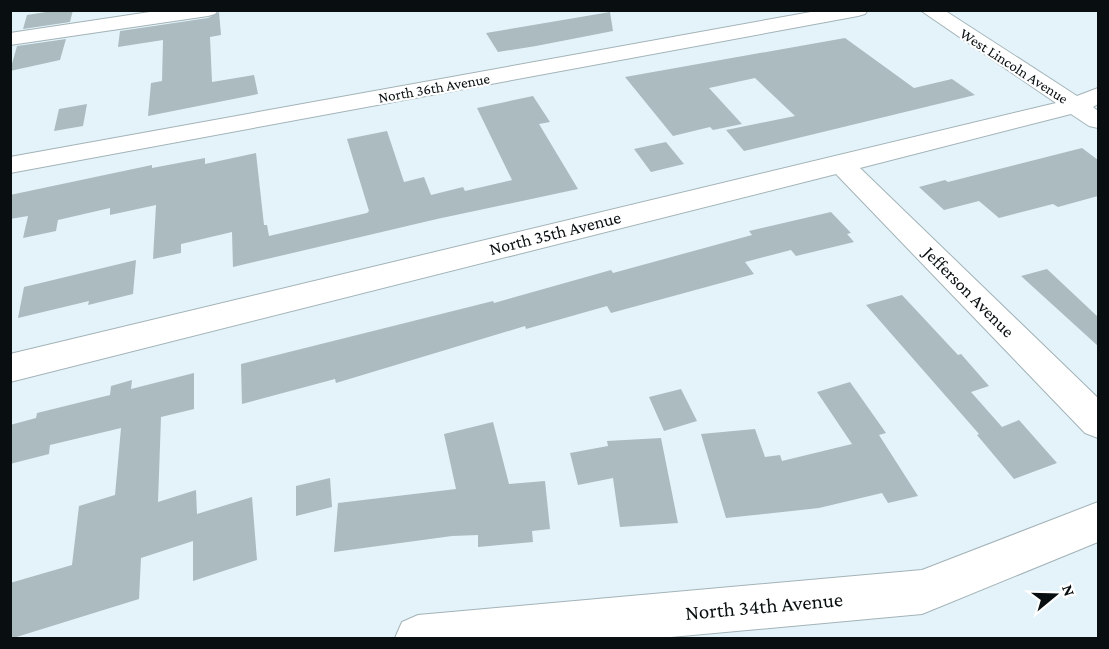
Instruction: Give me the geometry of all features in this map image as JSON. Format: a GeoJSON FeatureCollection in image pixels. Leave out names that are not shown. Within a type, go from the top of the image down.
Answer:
{"type":"FeatureCollection","features":[{"type":"Feature","properties":{"kind":"street"},"geometry":{"type":"LineString","coordinates":[[10,39],[208,10]]}},
{"type":"Feature","properties":{"kind":"street","name":"North 36th Avenue"},"geometry":{"type":"LineString","coordinates":[[10,165],[858,10]]}},
{"type":"Feature","properties":{"kind":"street","name":"West Lincoln Avenue"},"geometry":{"type":"LineString","coordinates":[[930,10],[1091,107]]}},
{"type":"Feature","properties":{"kind":"street","name":"North 35th Avenue"},"geometry":{"type":"LineString","coordinates":[[10,368],[840,163],[1091,107]]}},
{"type":"Feature","properties":{"kind":"street","name":"Jefferson Avenue"},"geometry":{"type":"LineString","coordinates":[[840,163],[1098,422]]}},
{"type":"Feature","properties":{"kind":"street","name":"North 34th Avenue"},"geometry":{"type":"LineString","coordinates":[[418,639],[922,591],[1098,522]]}},
{"type":"Feature","properties":{"kind":"building"},"geometry":{"type":"Polygon","coordinates":[[[73,10],[70,22],[23,29],[27,15],[73,10]]]}},
{"type":"Feature","properties":{"kind":"building"},"geometry":{"type":"Polygon","coordinates":[[[219,12],[221,35],[210,37],[212,82],[254,75],[258,94],[148,116],[151,83],[162,81],[163,40],[118,47],[120,31],[208,18],[219,12]]]}},
{"type":"Feature","properties":{"kind":"building"},"geometry":{"type":"Polygon","coordinates":[[[610,12],[613,31],[536,46],[498,52],[486,33],[610,12]]]}},
{"type":"Feature","properties":{"kind":"building"},"geometry":{"type":"Polygon","coordinates":[[[845,38],[914,88],[952,79],[975,95],[744,151],[726,130],[795,116],[755,78],[709,88],[742,124],[713,130],[710,127],[673,136],[625,77],[845,38]]]}},
{"type":"Feature","properties":{"kind":"building"},"geometry":{"type":"Polygon","coordinates":[[[66,39],[60,60],[10,71],[17,46],[66,39]]]}},
{"type":"Feature","properties":{"kind":"building"},"geometry":{"type":"Polygon","coordinates":[[[533,96],[550,122],[539,124],[578,189],[437,219],[233,267],[232,232],[181,244],[181,253],[153,259],[156,205],[110,215],[110,208],[58,220],[56,231],[23,238],[28,216],[10,219],[10,195],[152,165],[152,168],[205,158],[205,164],[256,153],[264,225],[267,225],[269,236],[367,213],[369,211],[347,139],[387,131],[404,182],[424,177],[431,195],[463,187],[465,191],[512,180],[477,108],[533,96]]]}},
{"type":"Feature","properties":{"kind":"building"},"geometry":{"type":"Polygon","coordinates":[[[87,104],[83,126],[54,131],[59,109],[87,104]]]}},
{"type":"Feature","properties":{"kind":"building"},"geometry":{"type":"Polygon","coordinates":[[[666,142],[684,164],[651,172],[634,149],[666,142]]]}},
{"type":"Feature","properties":{"kind":"building"},"geometry":{"type":"Polygon","coordinates":[[[1082,148],[1098,160],[1098,196],[1058,207],[1053,204],[999,218],[979,201],[944,210],[919,187],[945,180],[948,182],[1082,148]]]}},
{"type":"Feature","properties":{"kind":"building"},"geometry":{"type":"Polygon","coordinates":[[[831,212],[851,233],[847,234],[854,242],[796,256],[791,250],[745,262],[754,274],[611,313],[607,306],[526,329],[525,326],[336,383],[335,379],[242,404],[241,364],[493,301],[494,303],[611,270],[613,273],[752,235],[749,231],[831,212]]]}},
{"type":"Feature","properties":{"kind":"building"},"geometry":{"type":"Polygon","coordinates":[[[136,260],[133,294],[88,305],[89,301],[18,318],[24,287],[136,260]]]}},
{"type":"Feature","properties":{"kind":"building"},"geometry":{"type":"Polygon","coordinates":[[[1047,269],[1098,317],[1098,346],[1021,276],[1047,269]]]}},
{"type":"Feature","properties":{"kind":"building"},"geometry":{"type":"Polygon","coordinates":[[[902,295],[958,355],[961,354],[989,386],[971,392],[1002,427],[1019,420],[1057,463],[1014,479],[977,435],[979,434],[866,305],[902,295]]]}},
{"type":"Feature","properties":{"kind":"building"},"geometry":{"type":"Polygon","coordinates":[[[194,373],[194,409],[161,417],[158,502],[196,490],[197,514],[252,497],[257,560],[193,581],[193,541],[141,558],[139,599],[10,639],[10,583],[72,565],[79,506],[115,495],[121,428],[50,445],[49,454],[10,464],[10,425],[36,418],[37,413],[110,395],[111,386],[132,380],[131,389],[194,373]]]}},
{"type":"Feature","properties":{"kind":"building"},"geometry":{"type":"Polygon","coordinates":[[[850,382],[886,433],[879,435],[918,496],[888,503],[882,493],[819,508],[726,518],[701,434],[755,429],[765,457],[780,455],[782,461],[852,444],[817,392],[850,382]]]}},
{"type":"Feature","properties":{"kind":"building"},"geometry":{"type":"Polygon","coordinates":[[[681,389],[697,421],[664,431],[649,397],[681,389]]]}},
{"type":"Feature","properties":{"kind":"building"},"geometry":{"type":"Polygon","coordinates":[[[493,422],[509,484],[545,481],[550,529],[532,531],[533,542],[478,547],[478,535],[452,536],[334,552],[338,503],[456,489],[444,434],[493,422]]]}},
{"type":"Feature","properties":{"kind":"building"},"geometry":{"type":"Polygon","coordinates":[[[661,438],[678,523],[620,527],[613,478],[578,485],[570,453],[608,446],[607,441],[661,438]]]}},
{"type":"Feature","properties":{"kind":"building"},"geometry":{"type":"Polygon","coordinates":[[[330,478],[332,507],[296,516],[296,486],[330,478]]]}}]}
